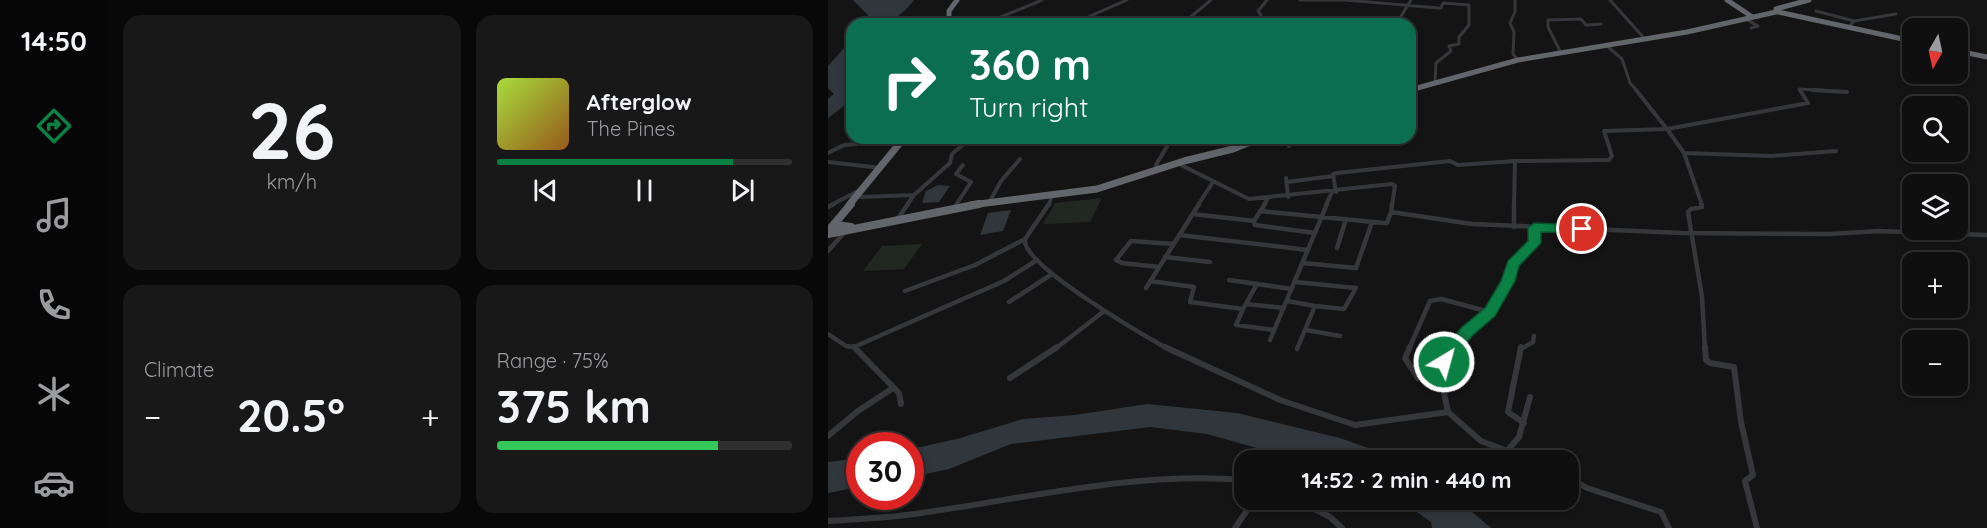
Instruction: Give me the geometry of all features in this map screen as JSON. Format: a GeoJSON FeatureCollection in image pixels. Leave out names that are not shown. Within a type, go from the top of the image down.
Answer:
{"type":"FeatureCollection","features":[{"type":"Feature","properties":{"kind":"highway"},"geometry":{"type":"LineString","coordinates":[[951,18],[952,10],[959,0]]}},
{"type":"Feature","properties":{"kind":"highway"},"geometry":{"type":"LineString","coordinates":[[1727,0],[1750,16]]}},
{"type":"Feature","properties":{"kind":"highway"},"geometry":{"type":"LineString","coordinates":[[1416,88],[1518,60],[1657,36],[1778,10],[1808,0]]}},
{"type":"Feature","properties":{"kind":"highway"},"geometry":{"type":"LineString","coordinates":[[1778,10],[1902,39]]}},
{"type":"Feature","properties":{"kind":"highway"},"geometry":{"type":"LineString","coordinates":[[1539,56],[1640,38]]}},
{"type":"Feature","properties":{"kind":"highway"},"geometry":{"type":"LineString","coordinates":[[1968,53],[1987,57]]}},
{"type":"Feature","properties":{"kind":"highway"},"geometry":{"type":"LineString","coordinates":[[1416,87],[1474,71]]}},
{"type":"Feature","properties":{"kind":"highway"},"geometry":{"type":"LineString","coordinates":[[834,230],[901,144]]}},
{"type":"Feature","properties":{"kind":"highway"},"geometry":{"type":"LineString","coordinates":[[897,219],[991,199],[1098,189],[1230,144]]}},
{"type":"Feature","properties":{"kind":"highway"},"geometry":{"type":"LineString","coordinates":[[1176,162],[1245,144]]}},
{"type":"Feature","properties":{"kind":"highway"},"geometry":{"type":"LineString","coordinates":[[834,230],[1052,193]]}},
{"type":"Feature","properties":{"kind":"street"},"geometry":{"type":"LineString","coordinates":[[998,18],[1042,0]]}},
{"type":"Feature","properties":{"kind":"street"},"geometry":{"type":"LineString","coordinates":[[1086,18],[1127,0]]}},
{"type":"Feature","properties":{"kind":"street"},"geometry":{"type":"LineString","coordinates":[[1189,18],[1211,0]]}},
{"type":"Feature","properties":{"kind":"street"},"geometry":{"type":"LineString","coordinates":[[1260,18],[1258,11],[1268,0]]}},
{"type":"Feature","properties":{"kind":"street"},"geometry":{"type":"LineString","coordinates":[[1300,0],[1346,0],[1441,8],[1443,3],[1469,5],[1469,25],[1459,38],[1460,44],[1449,46],[1451,51],[1436,63],[1435,81]]}},
{"type":"Feature","properties":{"kind":"street"},"geometry":{"type":"LineString","coordinates":[[1400,18],[1411,0]]}},
{"type":"Feature","properties":{"kind":"street"},"geometry":{"type":"LineString","coordinates":[[1515,0],[1515,12],[1509,22],[1514,32],[1513,54],[1518,60]]}},
{"type":"Feature","properties":{"kind":"street"},"geometry":{"type":"LineString","coordinates":[[1610,0],[1640,38]]}},
{"type":"Feature","properties":{"kind":"street"},"geometry":{"type":"LineString","coordinates":[[1816,11],[1854,21],[1896,14]]}},
{"type":"Feature","properties":{"kind":"street"},"geometry":{"type":"LineString","coordinates":[[1750,16],[1758,26],[1751,28]]}},
{"type":"Feature","properties":{"kind":"street"},"geometry":{"type":"LineString","coordinates":[[1560,51],[1548,27],[1548,20],[1581,19],[1586,25],[1601,24]]}},
{"type":"Feature","properties":{"kind":"street"},"geometry":{"type":"LineString","coordinates":[[1848,28],[1854,21]]}},
{"type":"Feature","properties":{"kind":"street"},"geometry":{"type":"LineString","coordinates":[[1606,45],[1622,59],[1630,84],[1653,109],[1684,153],[1702,207],[1688,210],[1702,297],[1706,360],[1710,363],[1733,367],[1735,370],[1741,422],[1753,475],[1745,481],[1757,528]]}},
{"type":"Feature","properties":{"kind":"street"},"geometry":{"type":"LineString","coordinates":[[1288,196],[1286,180],[1333,176],[1337,173],[1450,161],[1458,165],[1515,161],[1609,160],[1612,156],[1604,131],[1667,129],[1808,103],[1799,89],[1847,92]]}},
{"type":"Feature","properties":{"kind":"street"},"geometry":{"type":"LineString","coordinates":[[828,153],[844,145],[857,144]]}},
{"type":"Feature","properties":{"kind":"street"},"geometry":{"type":"LineString","coordinates":[[897,219],[914,195],[950,163],[952,154],[964,144]]}},
{"type":"Feature","properties":{"kind":"street"},"geometry":{"type":"LineString","coordinates":[[1156,169],[1169,144]]}},
{"type":"Feature","properties":{"kind":"street"},"geometry":{"type":"LineString","coordinates":[[1684,153],[1771,156],[1836,150]]}},
{"type":"Feature","properties":{"kind":"street"},"geometry":{"type":"LineString","coordinates":[[991,199],[1001,181],[1020,159]]}},
{"type":"Feature","properties":{"kind":"street"},"geometry":{"type":"LineString","coordinates":[[1514,226],[1515,161]]}},
{"type":"Feature","properties":{"kind":"street"},"geometry":{"type":"LineString","coordinates":[[829,162],[881,168]]}},
{"type":"Feature","properties":{"kind":"street"},"geometry":{"type":"LineString","coordinates":[[1176,162],[1243,198],[1268,198],[1394,185],[1391,212],[1386,223],[1260,211]]}},
{"type":"Feature","properties":{"kind":"street"},"geometry":{"type":"LineString","coordinates":[[956,205],[971,182],[956,174],[963,165]]}},
{"type":"Feature","properties":{"kind":"street"},"geometry":{"type":"LineString","coordinates":[[1270,340],[1334,192],[1333,176]]}},
{"type":"Feature","properties":{"kind":"street"},"geometry":{"type":"LineString","coordinates":[[1146,288],[1213,182]]}},
{"type":"Feature","properties":{"kind":"street"},"geometry":{"type":"LineString","coordinates":[[828,207],[861,193],[914,195]]}},
{"type":"Feature","properties":{"kind":"street"},"geometry":{"type":"LineString","coordinates":[[1052,193],[1048,205],[1023,244],[1052,274],[1104,312],[1185,358],[1239,384],[1355,425],[1448,412]]}},
{"type":"Feature","properties":{"kind":"street"},"geometry":{"type":"LineString","coordinates":[[1254,221],[1268,198]]}},
{"type":"Feature","properties":{"kind":"street"},"geometry":{"type":"LineString","coordinates":[[1391,212],[1472,224],[1534,228],[1691,233],[1830,234],[1887,231],[1987,235]]}},
{"type":"Feature","properties":{"kind":"street"},"geometry":{"type":"LineString","coordinates":[[1193,214],[1254,221],[1258,226],[1315,233]]}},
{"type":"Feature","properties":{"kind":"street"},"geometry":{"type":"LineString","coordinates":[[1337,248],[1346,219]]}},
{"type":"Feature","properties":{"kind":"street"},"geometry":{"type":"LineString","coordinates":[[1303,263],[1356,268],[1372,222]]}},
{"type":"Feature","properties":{"kind":"street"},"geometry":{"type":"LineString","coordinates":[[1504,450],[1481,441],[1448,412],[1441,378],[1444,362],[1467,332],[1490,312],[1508,281],[1513,265],[1534,243],[1534,228]]}},
{"type":"Feature","properties":{"kind":"street"},"geometry":{"type":"LineString","coordinates":[[828,251],[834,230]]}},
{"type":"Feature","properties":{"kind":"street"},"geometry":{"type":"LineString","coordinates":[[1179,235],[1308,250]]}},
{"type":"Feature","properties":{"kind":"street"},"geometry":{"type":"LineString","coordinates":[[906,291],[975,265],[1025,239]]}},
{"type":"Feature","properties":{"kind":"street"},"geometry":{"type":"LineString","coordinates":[[1159,267],[1122,263],[1116,260],[1131,241],[1173,244]]}},
{"type":"Feature","properties":{"kind":"street"},"geometry":{"type":"LineString","coordinates":[[1165,257],[1210,262]]}},
{"type":"Feature","properties":{"kind":"street"},"geometry":{"type":"LineString","coordinates":[[828,334],[846,346],[854,347],[989,285],[1004,281],[1037,260]]}},
{"type":"Feature","properties":{"kind":"street"},"geometry":{"type":"LineString","coordinates":[[1009,302],[1052,274]]}},
{"type":"Feature","properties":{"kind":"street"},"geometry":{"type":"LineString","coordinates":[[1229,280],[1293,289]]}},
{"type":"Feature","properties":{"kind":"street"},"geometry":{"type":"LineString","coordinates":[[1150,281],[1194,287],[1190,302],[1194,303],[1284,308]]}},
{"type":"Feature","properties":{"kind":"street"},"geometry":{"type":"LineString","coordinates":[[1287,301],[1344,309],[1356,288],[1295,282]]}},
{"type":"Feature","properties":{"kind":"street"},"geometry":{"type":"LineString","coordinates":[[1257,284],[1236,325],[1274,330]]}},
{"type":"Feature","properties":{"kind":"street"},"geometry":{"type":"LineString","coordinates":[[1418,378],[1405,358],[1430,301],[1441,299],[1490,312]]}},
{"type":"Feature","properties":{"kind":"street"},"geometry":{"type":"LineString","coordinates":[[1297,349],[1315,306]]}},
{"type":"Feature","properties":{"kind":"street"},"geometry":{"type":"LineString","coordinates":[[1010,378],[1104,312]]}},
{"type":"Feature","properties":{"kind":"street"},"geometry":{"type":"LineString","coordinates":[[1306,330],[1340,336]]}},
{"type":"Feature","properties":{"kind":"street"},"geometry":{"type":"LineString","coordinates":[[1524,423],[1508,412],[1521,347],[1533,342],[1534,336]]}},
{"type":"Feature","properties":{"kind":"street"},"geometry":{"type":"LineString","coordinates":[[854,347],[899,393],[901,404]]}},
{"type":"Feature","properties":{"kind":"street"},"geometry":{"type":"LineString","coordinates":[[828,436],[858,411],[893,388]]}},
{"type":"Feature","properties":{"kind":"street"},"geometry":{"type":"LineString","coordinates":[[1508,450],[1519,437],[1530,397]]}},
{"type":"Feature","properties":{"kind":"street"},"geometry":{"type":"LineString","coordinates":[[828,521],[913,514],[1100,485],[1206,477],[1234,479]]}},
{"type":"Feature","properties":{"kind":"street"},"geometry":{"type":"LineString","coordinates":[[1579,484],[1661,512],[1669,528]]}},
{"type":"Feature","properties":{"kind":"street"},"geometry":{"type":"LineString","coordinates":[[1236,528],[1248,510]]}},
{"type":"Feature","properties":{"kind":"street"},"geometry":{"type":"LineString","coordinates":[[1317,510],[1330,517],[1342,528]]}},
{"type":"Feature","properties":{"kind":"shaded area"},"geometry":{"type":"Polygon","coordinates":[[[853,0],[914,0],[894,18],[866,18],[868,15],[853,0]]]}},
{"type":"Feature","properties":{"kind":"shaded area"},"geometry":{"type":"Polygon","coordinates":[[[846,46],[846,104],[828,118],[828,99],[834,94],[828,88],[828,66],[846,46]]]}},
{"type":"Feature","properties":{"kind":"shaded area"},"geometry":{"type":"Polygon","coordinates":[[[938,185],[950,186],[939,202],[922,203],[926,191],[938,185]]]}},
{"type":"Feature","properties":{"kind":"shaded area"},"geometry":{"type":"Polygon","coordinates":[[[1102,198],[1090,222],[1043,224],[1055,203],[1102,198]]]}},
{"type":"Feature","properties":{"kind":"shaded area"},"geometry":{"type":"Polygon","coordinates":[[[1011,210],[1003,231],[980,235],[988,213],[1011,210]]]}},
{"type":"Feature","properties":{"kind":"shaded area"},"geometry":{"type":"Polygon","coordinates":[[[922,244],[904,269],[863,271],[882,246],[922,244]]]}},
{"type":"Feature","properties":{"kind":"shaded area"},"geometry":{"type":"Polygon","coordinates":[[[1147,404],[1237,413],[1340,438],[1374,450],[1264,450],[1207,434],[1150,427],[1011,444],[949,469],[924,474],[924,446],[957,439],[1023,419],[1075,415],[1147,404]]]}},
{"type":"Feature","properties":{"kind":"shaded area"},"geometry":{"type":"Polygon","coordinates":[[[846,460],[846,490],[828,493],[828,462],[846,460]]]}},
{"type":"Feature","properties":{"kind":"shaded area"},"geometry":{"type":"Polygon","coordinates":[[[1414,510],[1470,510],[1491,528],[1432,528],[1431,522],[1414,510]]]}},
{"type":"Feature","properties":{"kind":"route"},"geometry":{"type":"LineString","coordinates":[[1444,362],[1467,332],[1490,312],[1508,281],[1513,265],[1534,243],[1534,228],[1582,229]]}}]}
